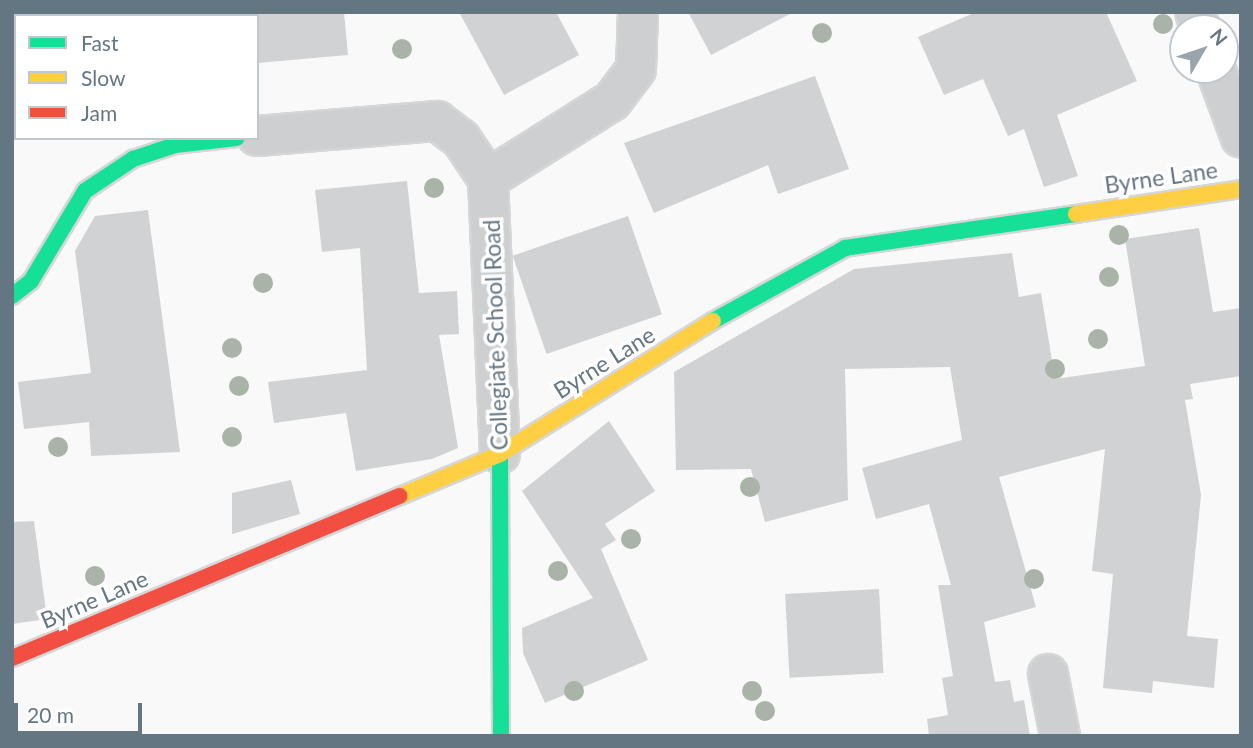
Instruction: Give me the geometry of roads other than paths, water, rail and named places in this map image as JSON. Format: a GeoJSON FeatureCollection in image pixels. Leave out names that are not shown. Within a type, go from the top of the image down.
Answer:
{"type":"FeatureCollection","features":[{"type":"Feature","properties":{"kind":"street"},"geometry":{"type":"LineString","coordinates":[[259,136],[438,121],[461,139],[488,179],[612,101],[636,69],[638,12]]}},
{"type":"Feature","properties":{"kind":"street"},"geometry":{"type":"LineString","coordinates":[[1221,84],[1241,138]]}},
{"type":"Feature","properties":{"kind":"street"},"geometry":{"type":"LineString","coordinates":[[12,296],[31,281],[85,191],[144,156],[227,140]]}},
{"type":"Feature","properties":{"kind":"street","name":"Collegiate School Road"},"geometry":{"type":"LineString","coordinates":[[488,179],[500,454],[500,736]]}},
{"type":"Feature","properties":{"kind":"street","name":"Byrne Lane"},"geometry":{"type":"LineString","coordinates":[[12,658],[500,454],[780,280],[845,248],[1241,188]]}},
{"type":"Feature","properties":{"kind":"street"},"geometry":{"type":"LineString","coordinates":[[1048,674],[1060,736]]}}]}
